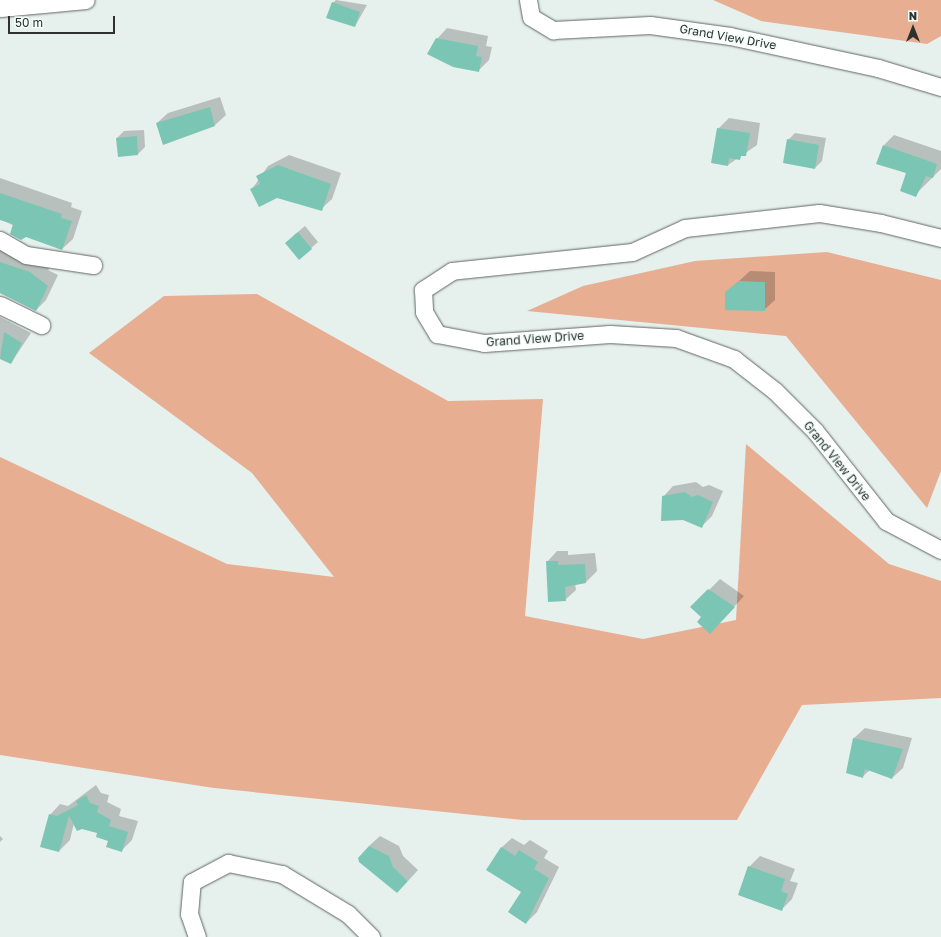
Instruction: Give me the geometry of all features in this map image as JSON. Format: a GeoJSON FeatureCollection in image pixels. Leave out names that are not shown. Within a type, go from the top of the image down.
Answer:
{"type":"FeatureCollection","features":[{"type":"Feature","properties":{"kind":"street"},"geometry":{"type":"LineString","coordinates":[[0,8],[86,0]]}},
{"type":"Feature","properties":{"kind":"street","name":"Grand View Drive"},"geometry":{"type":"LineString","coordinates":[[528,0],[531,17],[553,30],[650,25],[730,36],[878,68],[941,87]]}},
{"type":"Feature","properties":{"kind":"street","name":"Grand View Drive"},"geometry":{"type":"LineString","coordinates":[[941,238],[881,223],[820,214],[686,228],[632,252],[452,271],[423,290],[424,312],[437,334],[484,343],[610,334],[676,338],[734,359],[775,391],[815,431],[886,521],[941,550]]}},
{"type":"Feature","properties":{"kind":"street"},"geometry":{"type":"LineString","coordinates":[[0,240],[26,255],[93,265]]}},
{"type":"Feature","properties":{"kind":"street"},"geometry":{"type":"LineString","coordinates":[[0,305],[40,325]]}},
{"type":"Feature","properties":{"kind":"street"},"geometry":{"type":"LineString","coordinates":[[197,937],[189,914],[192,882],[228,863],[282,874],[348,914],[371,937]]}},
{"type":"Feature","properties":{"kind":"shaded area"},"geometry":{"type":"Polygon","coordinates":[[[713,0],[941,0],[941,36],[927,44],[761,21],[713,0]]]}},
{"type":"Feature","properties":{"kind":"shaded area"},"geometry":{"type":"Polygon","coordinates":[[[827,252],[941,280],[941,471],[927,508],[786,336],[527,311],[583,286],[695,261],[827,252]]]}},
{"type":"Feature","properties":{"kind":"shaded area"},"geometry":{"type":"Polygon","coordinates":[[[257,294],[448,401],[543,399],[525,616],[643,639],[736,620],[746,444],[889,564],[941,581],[941,698],[802,705],[737,820],[523,820],[214,788],[0,755],[0,457],[227,564],[334,577],[252,473],[89,353],[164,296],[257,294]]]}},
{"type":"Feature","properties":{"kind":"building"},"geometry":{"type":"Polygon","coordinates":[[[332,2],[360,12],[355,27],[326,18],[332,2]]]}},
{"type":"Feature","properties":{"kind":"building"},"geometry":{"type":"Polygon","coordinates":[[[436,38],[478,46],[476,56],[482,57],[479,72],[453,67],[427,54],[436,38]]]}},
{"type":"Feature","properties":{"kind":"building"},"geometry":{"type":"Polygon","coordinates":[[[210,107],[215,126],[163,145],[156,123],[210,107]]]}},
{"type":"Feature","properties":{"kind":"building"},"geometry":{"type":"Polygon","coordinates":[[[717,128],[750,133],[746,156],[741,156],[740,160],[729,158],[728,166],[711,163],[717,128]]]}},
{"type":"Feature","properties":{"kind":"building"},"geometry":{"type":"Polygon","coordinates":[[[137,136],[138,155],[118,157],[116,138],[137,136]]]}},
{"type":"Feature","properties":{"kind":"building"},"geometry":{"type":"Polygon","coordinates":[[[787,139],[819,145],[815,169],[783,163],[787,139]]]}},
{"type":"Feature","properties":{"kind":"building"},"geometry":{"type":"Polygon","coordinates":[[[883,145],[937,164],[933,178],[926,176],[916,197],[900,191],[906,173],[876,164],[883,145]]]}},
{"type":"Feature","properties":{"kind":"building"},"geometry":{"type":"Polygon","coordinates":[[[278,165],[331,184],[322,211],[277,198],[259,207],[250,189],[260,184],[256,176],[278,165]]]}},
{"type":"Feature","properties":{"kind":"building"},"geometry":{"type":"Polygon","coordinates":[[[0,193],[62,214],[61,218],[72,221],[62,250],[26,237],[21,240],[10,234],[13,224],[0,220],[0,193]]]}},
{"type":"Feature","properties":{"kind":"building"},"geometry":{"type":"Polygon","coordinates":[[[298,232],[312,249],[299,260],[285,243],[298,232]]]}},
{"type":"Feature","properties":{"kind":"building"},"geometry":{"type":"Polygon","coordinates":[[[0,262],[30,272],[48,286],[36,311],[0,293],[0,262]]]}},
{"type":"Feature","properties":{"kind":"building"},"geometry":{"type":"Polygon","coordinates":[[[739,281],[765,282],[765,311],[725,310],[725,292],[739,281]]]}},
{"type":"Feature","properties":{"kind":"building"},"geometry":{"type":"Polygon","coordinates":[[[4,332],[22,343],[11,364],[0,359],[4,332]]]}},
{"type":"Feature","properties":{"kind":"building"},"geometry":{"type":"Polygon","coordinates":[[[685,492],[692,497],[698,495],[713,502],[702,528],[683,520],[661,521],[662,496],[685,492]]]}},
{"type":"Feature","properties":{"kind":"building"},"geometry":{"type":"Polygon","coordinates":[[[546,561],[558,561],[558,565],[585,564],[586,583],[565,587],[566,601],[548,602],[546,561]]]}},
{"type":"Feature","properties":{"kind":"building"},"geometry":{"type":"Polygon","coordinates":[[[708,589],[735,607],[710,634],[697,622],[701,617],[690,607],[708,589]]]}},
{"type":"Feature","properties":{"kind":"building"},"geometry":{"type":"Polygon","coordinates":[[[853,738],[903,749],[892,779],[865,769],[863,778],[846,773],[853,738]]]}},
{"type":"Feature","properties":{"kind":"building"},"geometry":{"type":"Polygon","coordinates":[[[86,795],[90,803],[99,806],[97,812],[111,820],[109,826],[128,832],[122,852],[106,847],[108,841],[96,837],[97,833],[82,829],[77,831],[69,816],[59,852],[40,847],[49,814],[57,816],[78,805],[76,801],[86,795]]]}},
{"type":"Feature","properties":{"kind":"building"},"geometry":{"type":"Polygon","coordinates":[[[369,846],[389,856],[393,867],[408,881],[397,893],[359,862],[358,858],[369,846]]]}},
{"type":"Feature","properties":{"kind":"building"},"geometry":{"type":"Polygon","coordinates":[[[501,847],[515,856],[519,850],[538,862],[534,869],[549,878],[526,924],[508,912],[521,892],[486,870],[501,847]]]}},
{"type":"Feature","properties":{"kind":"building"},"geometry":{"type":"Polygon","coordinates":[[[748,866],[785,879],[781,891],[788,894],[782,911],[738,895],[748,866]]]}}]}
